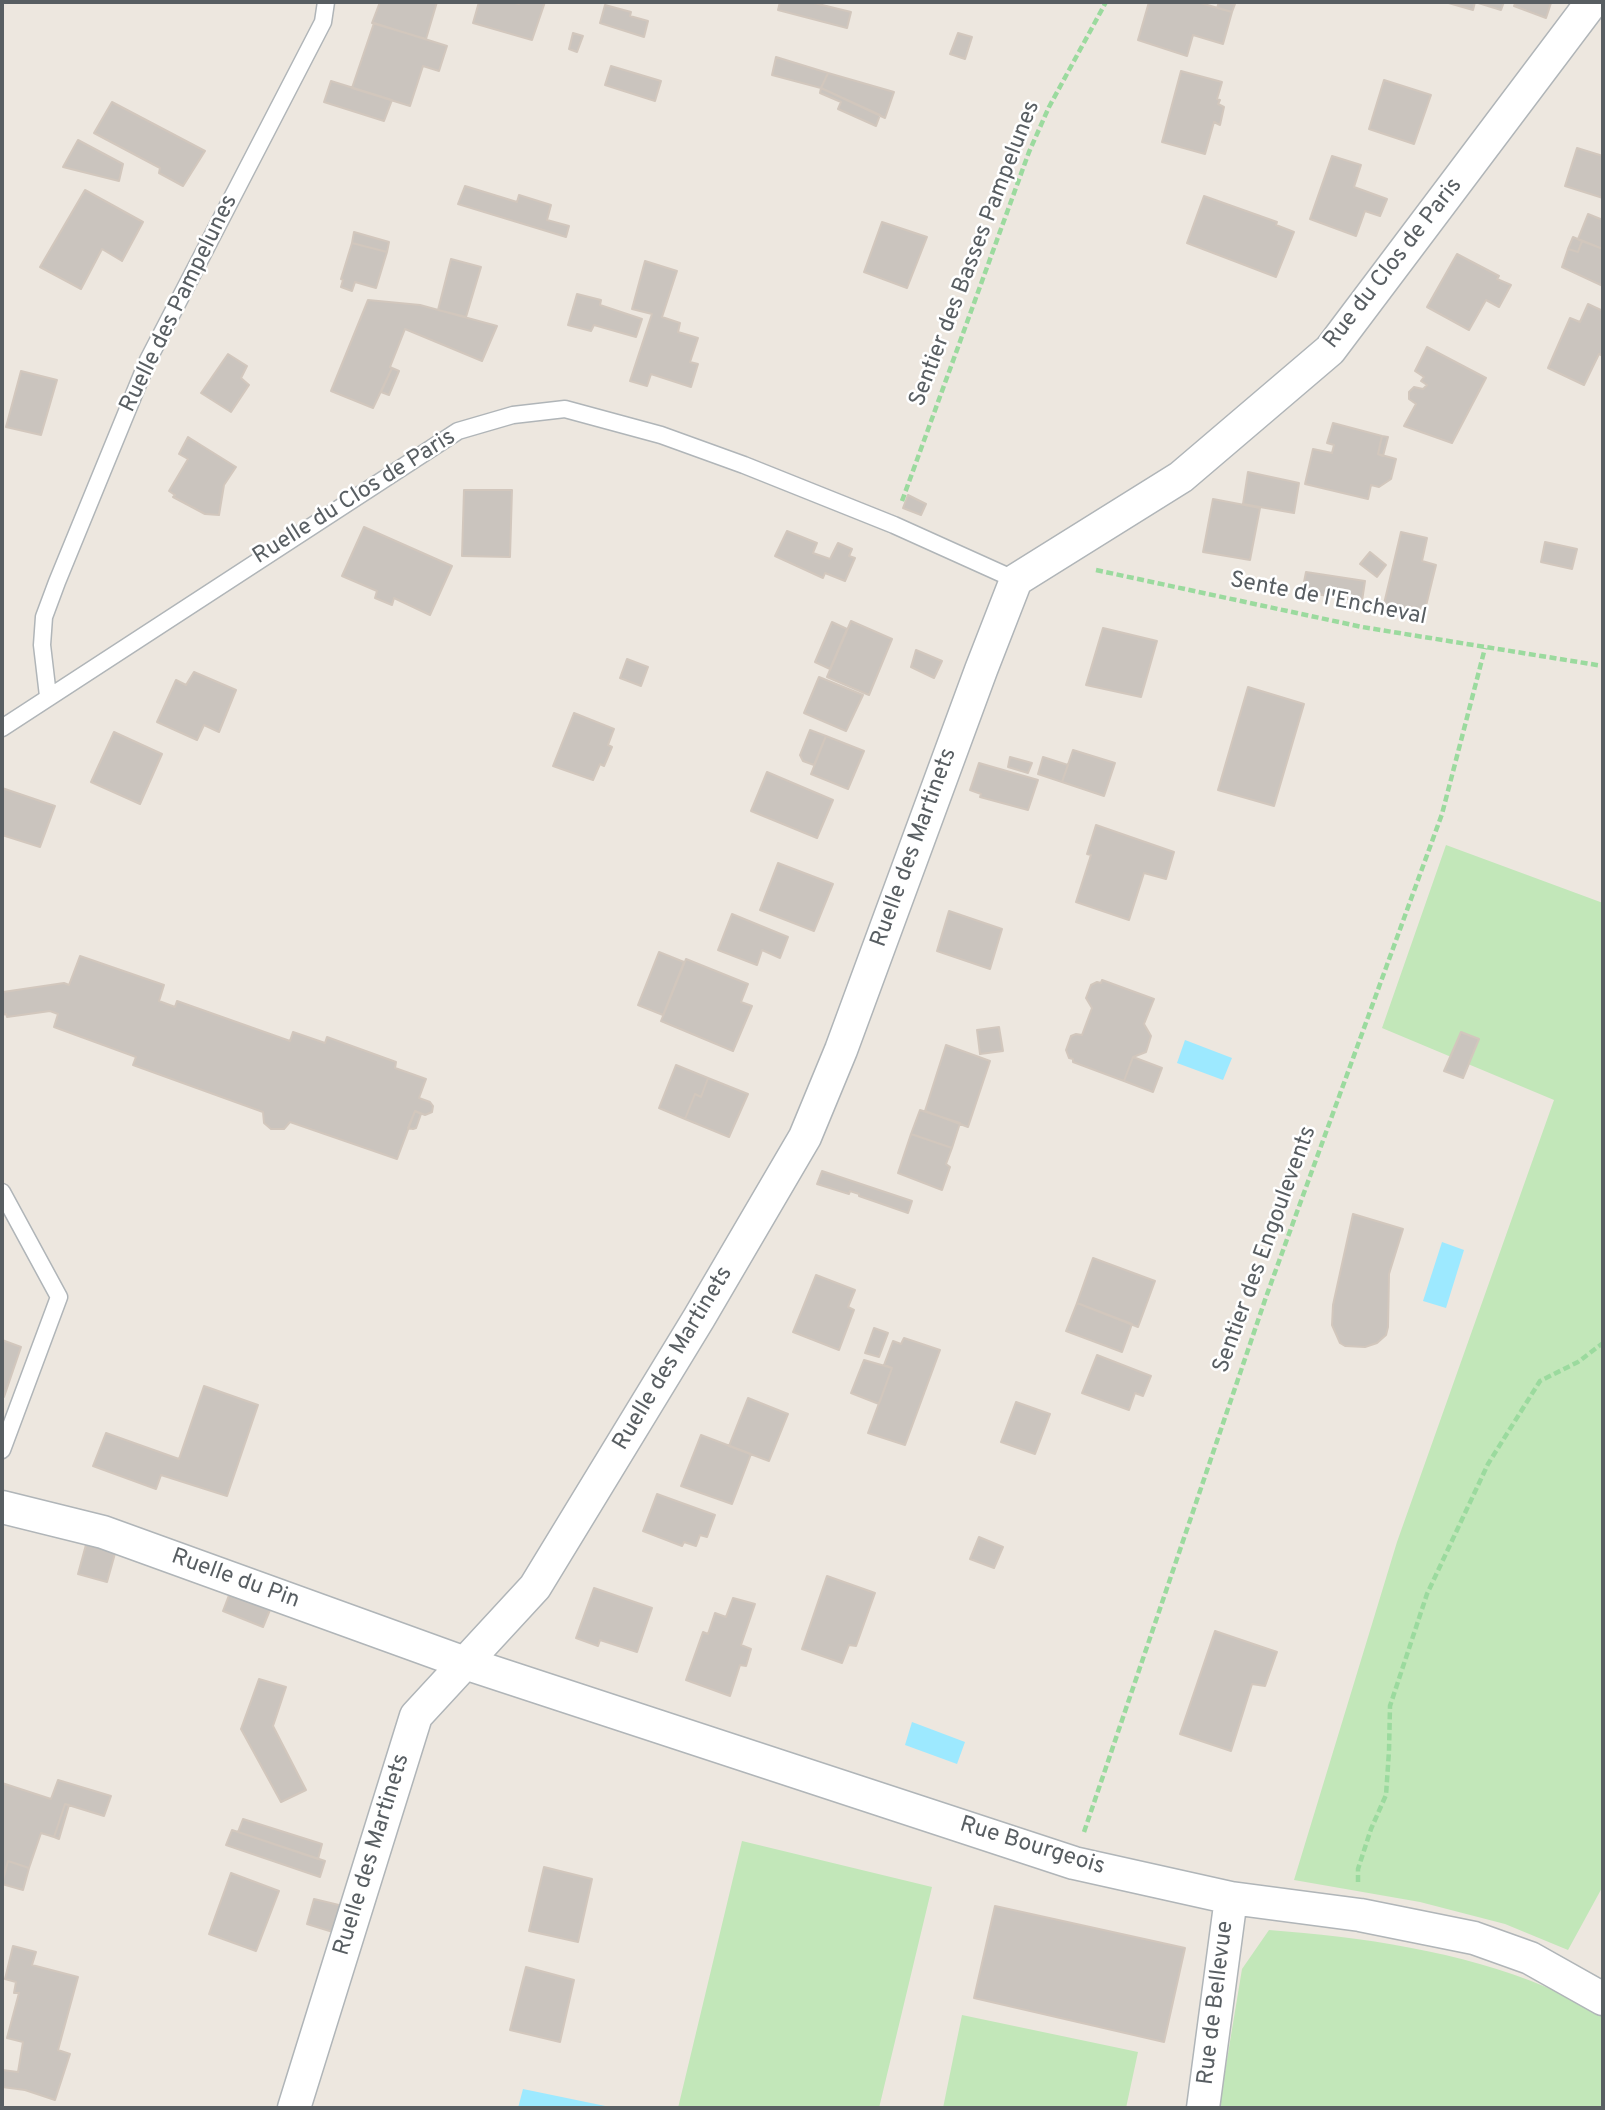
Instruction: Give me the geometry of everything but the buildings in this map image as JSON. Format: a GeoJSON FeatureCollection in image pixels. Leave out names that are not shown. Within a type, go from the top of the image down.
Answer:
{"type":"FeatureCollection","features":[{"type":"Feature","properties":{"kind":"street","name":"Rue du Clos de Paris"},"geometry":{"type":"LineString","coordinates":[[1016,580],[1181,477],[1330,350],[1591,2]]}},
{"type":"Feature","properties":{"kind":"street","name":"Ruelle des Martinets"},"geometry":{"type":"LineString","coordinates":[[294,2108],[416,1716],[535,1587],[699,1318],[805,1137],[842,1050],[1016,580]]}},
{"type":"Feature","properties":{"kind":"street","name":"Ruelle du Pin"},"geometry":{"type":"LineString","coordinates":[[2,1507],[103,1532],[466,1663]]}},
{"type":"Feature","properties":{"kind":"street","name":"Rue Bourgeois"},"geometry":{"type":"LineString","coordinates":[[466,1663],[1073,1863],[1231,1898],[1360,1915],[1474,1938],[1530,1958],[1603,1999]]}},
{"type":"Feature","properties":{"kind":"street","name":"Rue de Bellevue"},"geometry":{"type":"LineString","coordinates":[[1203,2108],[1231,1898]]}},
{"type":"Feature","properties":{"kind":"lane","name":"Ruelle des Pampelunes"},"geometry":{"type":"LineString","coordinates":[[48,696],[42,645],[44,617],[57,582],[148,359],[323,22],[326,2]]}},
{"type":"Feature","properties":{"kind":"lane","name":"Ruelle du Clos de Paris"},"geometry":{"type":"LineString","coordinates":[[2,728],[458,431],[513,415],[565,409],[661,435],[894,525],[1016,580]]}},
{"type":"Feature","properties":{"kind":"lane"},"geometry":{"type":"LineString","coordinates":[[2,1192],[59,1297],[2,1450]]}},
{"type":"Feature","properties":{"kind":"path","name":"Sentier des Basses Pampelunes"},"geometry":{"type":"LineString","coordinates":[[894,525],[1029,152],[1049,107],[1106,2]]}},
{"type":"Feature","properties":{"kind":"path","name":"Sente de l'Encheval"},"geometry":{"type":"LineString","coordinates":[[1047,561],[1362,627],[1603,666]]}},
{"type":"Feature","properties":{"kind":"path","name":"Sentier des Engoulevents"},"geometry":{"type":"LineString","coordinates":[[1073,1863],[1266,1297],[1442,814],[1485,648]]}},
{"type":"Feature","properties":{"kind":"path"},"geometry":{"type":"LineString","coordinates":[[1360,1915],[1358,1869],[1386,1795],[1390,1706],[1427,1594],[1488,1464],[1540,1381],[1578,1362],[1603,1343]]}},
{"type":"Feature","properties":{"kind":"green space"},"geometry":{"type":"Polygon","coordinates":[[[1446,845],[1603,903],[1603,1886],[1568,1950],[1505,1924],[1420,1902],[1294,1880],[1397,1542],[1554,1100],[1382,1028],[1446,845]]]}},
{"type":"Feature","properties":{"kind":"green space"},"geometry":{"type":"Polygon","coordinates":[[[742,1841],[932,1887],[879,2108],[678,2108],[742,1841]]]}},
{"type":"Feature","properties":{"kind":"green space"},"geometry":{"type":"Polygon","coordinates":[[[1269,1930],[1375,1942],[1445,1955],[1513,1975],[1568,1997],[1603,2017],[1603,2108],[1219,2108],[1242,1969],[1269,1930]]]}},
{"type":"Feature","properties":{"kind":"green space"},"geometry":{"type":"Polygon","coordinates":[[[962,2015],[1138,2052],[1126,2108],[943,2108],[962,2015]]]}},
{"type":"Feature","properties":{"kind":"water"},"geometry":{"type":"Polygon","coordinates":[[[1185,1040],[1232,1058],[1223,1080],[1177,1063],[1185,1040]]]}},
{"type":"Feature","properties":{"kind":"water"},"geometry":{"type":"Polygon","coordinates":[[[1442,1242],[1464,1250],[1446,1308],[1423,1301],[1442,1242]]]}},
{"type":"Feature","properties":{"kind":"water"},"geometry":{"type":"Polygon","coordinates":[[[912,1722],[965,1742],[957,1764],[905,1745],[912,1722]]]}},
{"type":"Feature","properties":{"kind":"water"},"geometry":{"type":"Polygon","coordinates":[[[523,2089],[615,2108],[518,2108],[523,2089]]]}}]}
